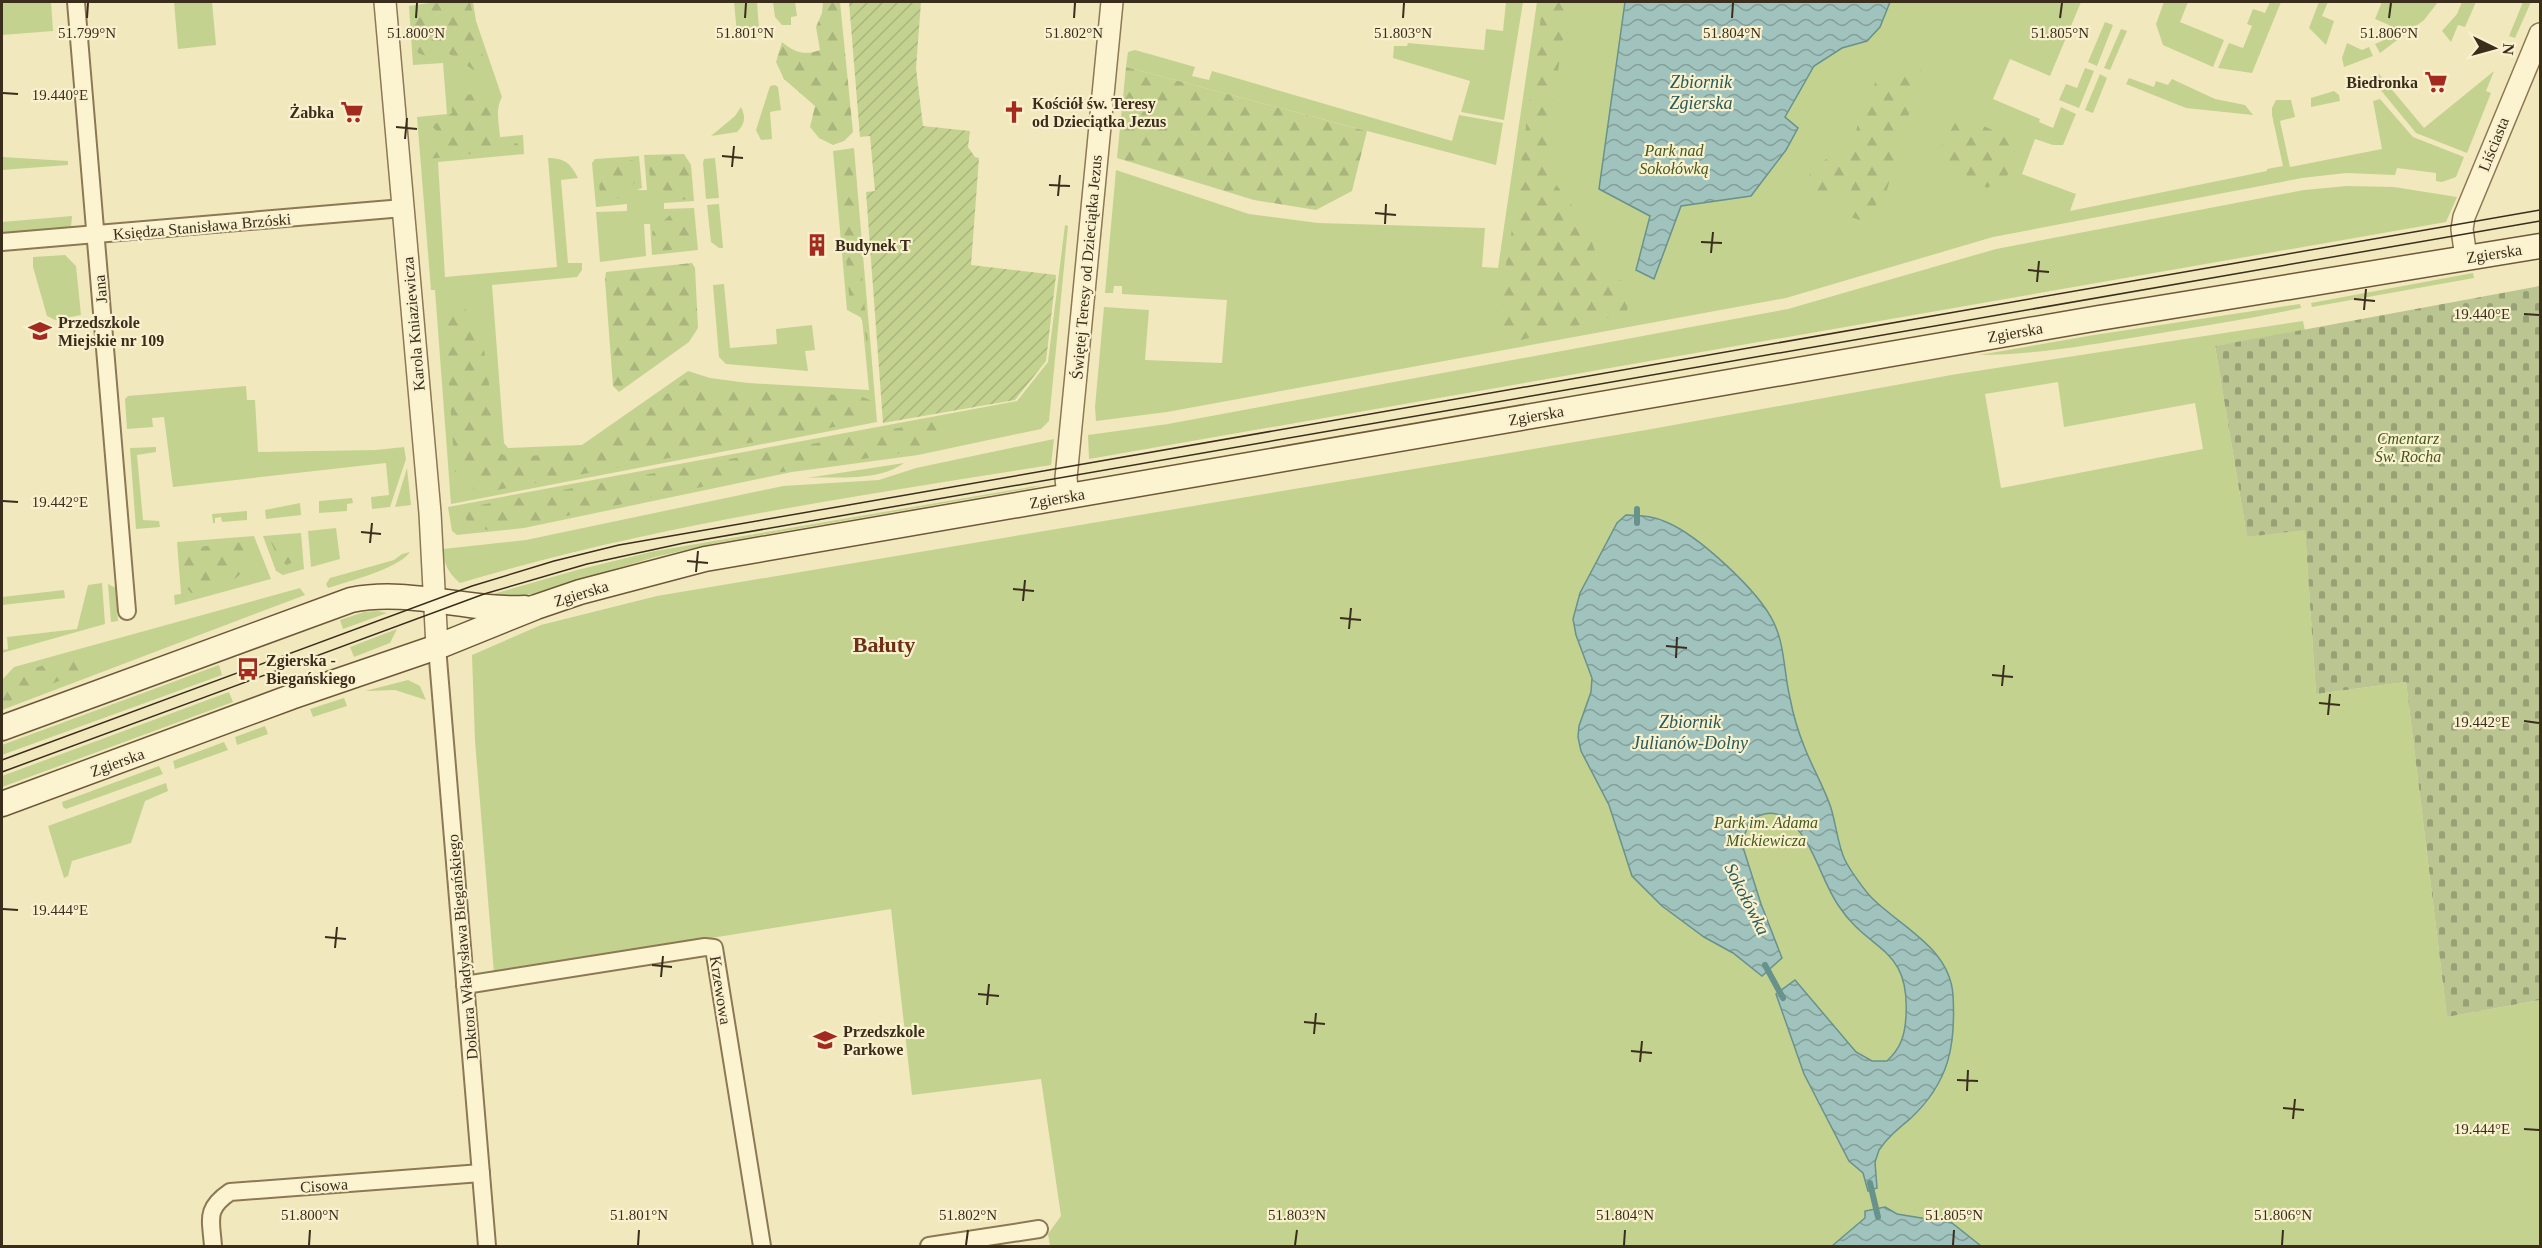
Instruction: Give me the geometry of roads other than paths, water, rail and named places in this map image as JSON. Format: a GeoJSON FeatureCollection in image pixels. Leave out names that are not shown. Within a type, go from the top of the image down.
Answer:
{"type":"FeatureCollection","features":[{"type":"Feature","properties":{"kind":"main road","name":"Zgierska"},"geometry":{"type":"LineString","coordinates":[[2,804],[291,697],[437,647],[536,607],[635,577],[705,559],[2099,318],[2541,246]]}},
{"type":"Feature","properties":{"kind":"main road","name":"Zgierska"},"geometry":{"type":"LineString","coordinates":[[2,728],[351,600],[384,595],[505,608],[536,607]]}},
{"type":"Feature","properties":{"kind":"street","name":"Jana"},"geometry":{"type":"LineString","coordinates":[[76,2],[127,611]]}},
{"type":"Feature","properties":{"kind":"street","name":"Karola Kniaziewicza"},"geometry":{"type":"LineString","coordinates":[[386,2],[431,531],[437,647]]}},
{"type":"Feature","properties":{"kind":"street","name":"Świętej Teresy od Dzieciątka Jezus"},"geometry":{"type":"LineString","coordinates":[[1068,496],[1066,478],[1112,2]]}},
{"type":"Feature","properties":{"kind":"street","name":"Liściasta"},"geometry":{"type":"LineString","coordinates":[[2466,258],[2462,229],[2464,217],[2516,87],[2541,34]]}},
{"type":"Feature","properties":{"kind":"street","name":"Księdza Stanisława Brzóski"},"geometry":{"type":"LineString","coordinates":[[2,242],[403,208]]}},
{"type":"Feature","properties":{"kind":"street","name":"Doktora Władysława Biegańskiego"},"geometry":{"type":"LineString","coordinates":[[437,647],[487,1246]]}},
{"type":"Feature","properties":{"kind":"street","name":"Krzewowa"},"geometry":{"type":"LineString","coordinates":[[465,985],[708,946],[714,948],[762,1246]]}},
{"type":"Feature","properties":{"kind":"street","name":"Cisowa"},"geometry":{"type":"LineString","coordinates":[[213,1246],[210,1213],[217,1201],[230,1192],[481,1173]]}},
{"type":"Feature","properties":{"kind":"street"},"geometry":{"type":"LineString","coordinates":[[929,1246],[1039,1229]]}},
{"type":"Feature","properties":{"kind":"water","name":"Zbiornik Zgierska"},"geometry":{"type":"Polygon","coordinates":[[[1625,2],[1890,2],[1880,27],[1867,41],[1842,48],[1814,66],[1785,117],[1798,128],[1786,150],[1751,196],[1681,206],[1654,279],[1636,270],[1650,216],[1599,189],[1625,2]]]}},
{"type":"Feature","properties":{"kind":"water","name":"Zbiornik Julianów-Dolny"},"geometry":{"type":"Polygon","coordinates":[[[1626,515],[1646,516],[1661,520],[1694,539],[1742,580],[1766,610],[1778,632],[1788,689],[1798,728],[1831,808],[1845,860],[1871,897],[1934,952],[1950,979],[1953,995],[1953,1031],[1942,1077],[1924,1104],[1879,1150],[1875,1162],[1877,1188],[1868,1191],[1863,1173],[1849,1161],[1804,1074],[1776,994],[1795,980],[1856,1052],[1872,1061],[1887,1061],[1899,1046],[1906,1016],[1906,993],[1902,976],[1895,963],[1886,952],[1850,921],[1838,905],[1810,848],[1796,827],[1782,816],[1772,813],[1763,814],[1749,821],[1742,844],[1761,904],[1782,958],[1762,976],[1733,953],[1704,937],[1662,906],[1632,876],[1609,805],[1581,751],[1578,737],[1579,726],[1591,692],[1592,678],[1576,635],[1573,619],[1580,593],[1617,523],[1626,515]]]}},
{"type":"Feature","properties":{"kind":"water"},"geometry":{"type":"Polygon","coordinates":[[[1885,1207],[1897,1214],[1952,1223],[1981,1246],[1832,1246],[1865,1218],[1865,1211],[1885,1207]]]}},
{"type":"Feature","properties":{"kind":"waterway","name":"Sokołówka"},"geometry":{"type":"LineString","coordinates":[[1637,509],[1637,523]]}},
{"type":"Feature","properties":{"kind":"waterway","name":"Sokołówka"},"geometry":{"type":"LineString","coordinates":[[1765,965],[1783,998]]}},
{"type":"Feature","properties":{"kind":"waterway","name":"Sokołówka"},"geometry":{"type":"LineString","coordinates":[[1870,1183],[1878,1217]]}},
{"type":"Feature","properties":{"kind":"tram line"},"geometry":{"type":"LineString","coordinates":[[2,760],[472,586],[554,561],[619,545],[2540,210]]}},
{"type":"Feature","properties":{"kind":"tram line"},"geometry":{"type":"LineString","coordinates":[[2,772],[484,594],[587,564],[684,543],[2540,221]]}},
{"type":"Feature","properties":{"kind":"place","name":"Biedronka"},"geometry":{"type":"Point","coordinates":[2436,82]}},
{"type":"Feature","properties":{"kind":"place","name":"Żabka"},"geometry":{"type":"Point","coordinates":[352,112]}},
{"type":"Feature","properties":{"kind":"place","name":"Kościół św. Teresy od Dzieciątka Jezus"},"geometry":{"type":"Point","coordinates":[1014,112]}},
{"type":"Feature","properties":{"kind":"place","name":"Budynek T"},"geometry":{"type":"Point","coordinates":[817,245]}},
{"type":"Feature","properties":{"kind":"place","name":"Przedszkole Miejskie nr 109"},"geometry":{"type":"Point","coordinates":[40,331]}},
{"type":"Feature","properties":{"kind":"place","name":"Zgierska - Biegańskiego"},"geometry":{"type":"Point","coordinates":[248,669]}},
{"type":"Feature","properties":{"kind":"place","name":"Przedszkole Parkowe"},"geometry":{"type":"Point","coordinates":[825,1040]}},
{"type":"Feature","properties":{"kind":"district","name":"Bałuty"},"geometry":{"type":"Point","coordinates":[884,644]}},
{"type":"Feature","properties":{"kind":"park label","name":"Park nad Sokołówką"},"geometry":{"type":"Point","coordinates":[1674,159]}},
{"type":"Feature","properties":{"kind":"park label","name":"Cmentarz Św. Rocha"},"geometry":{"type":"Point","coordinates":[2408,447]}},
{"type":"Feature","properties":{"kind":"park label","name":"Park im. Adama Mickiewicza"},"geometry":{"type":"Point","coordinates":[1766,831]}}]}
